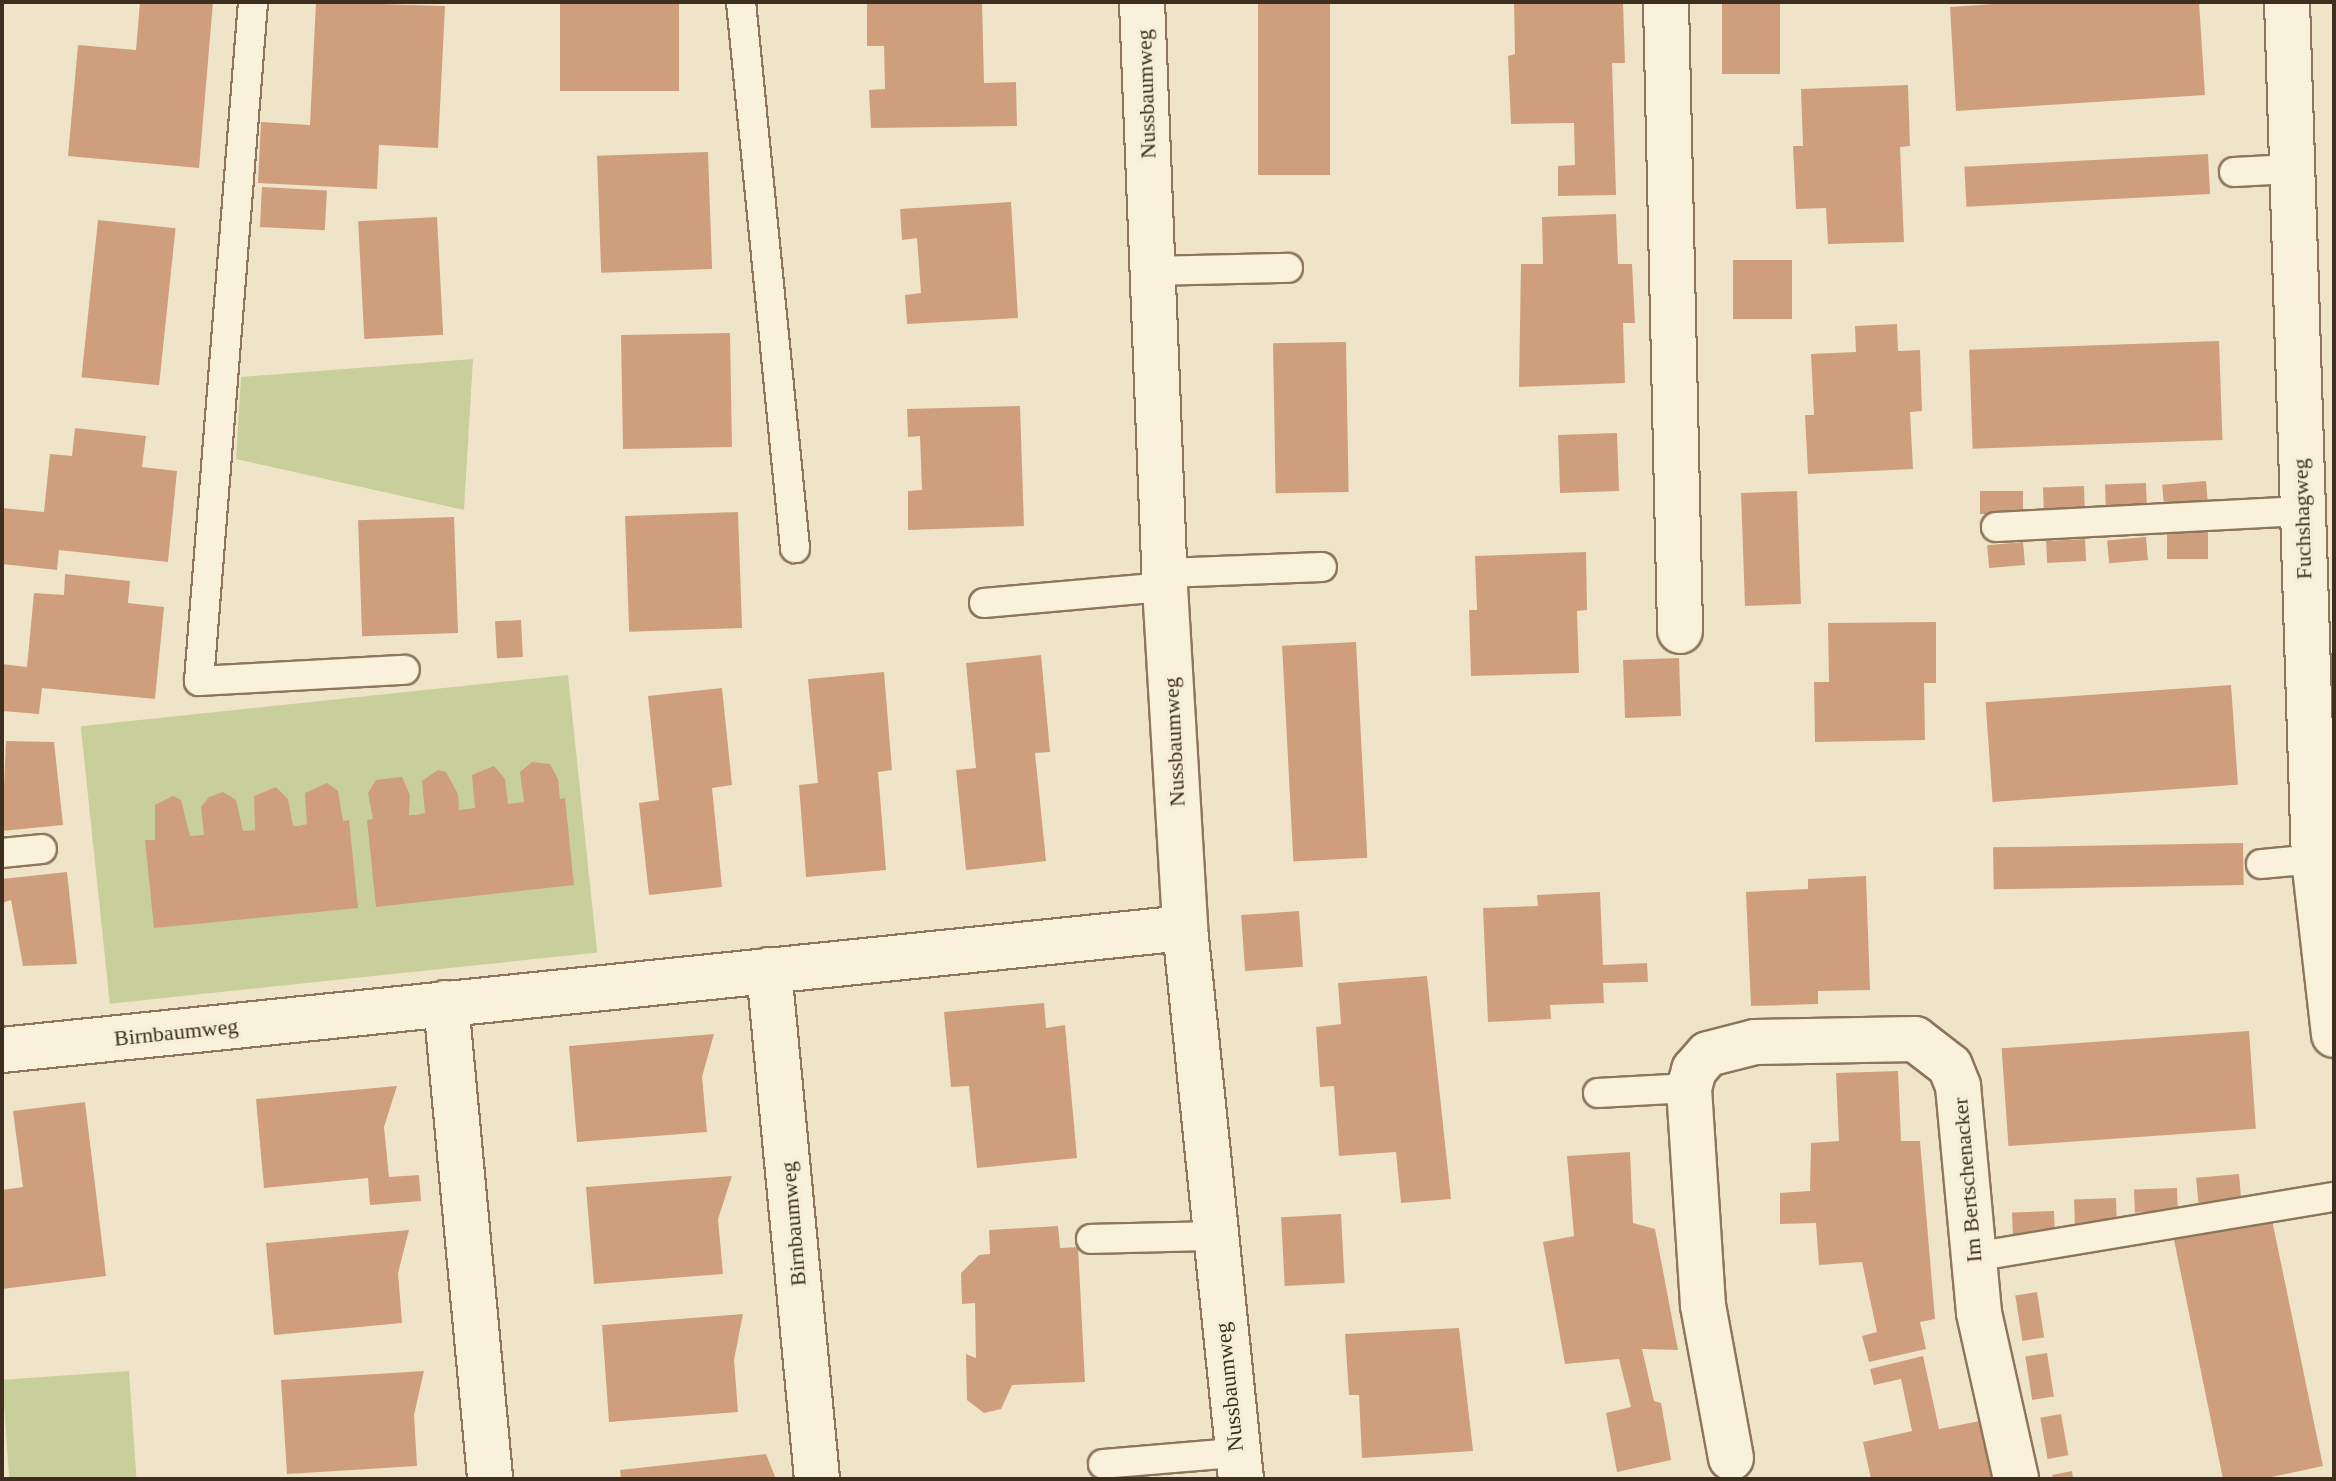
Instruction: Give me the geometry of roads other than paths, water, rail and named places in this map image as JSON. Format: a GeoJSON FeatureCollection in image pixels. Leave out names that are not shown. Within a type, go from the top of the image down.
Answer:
{"type":"FeatureCollection","features":[{"type":"Feature","properties":{"kind":"street","name":"Nussbaumweg"},"geometry":{"type":"LineString","coordinates":[[1142,2],[1165,580],[1185,928],[1238,1466]]}},
{"type":"Feature","properties":{"kind":"street"},"geometry":{"type":"LineString","coordinates":[[1666,2],[1680,631]]}},
{"type":"Feature","properties":{"kind":"street","name":"Fuchshagweg"},"geometry":{"type":"LineString","coordinates":[[2287,2],[2314,859],[2334,1035]]}},
{"type":"Feature","properties":{"kind":"street","name":"Birnbaumweg"},"geometry":{"type":"LineString","coordinates":[[2,1050],[1185,928]]}},
{"type":"Feature","properties":{"kind":"street","name":"Birnbaumweg"},"geometry":{"type":"LineString","coordinates":[[769,970],[817,1479]]}},
{"type":"Feature","properties":{"kind":"street"},"geometry":{"type":"LineString","coordinates":[[446,1003],[490,1479]]}},
{"type":"Feature","properties":{"kind":"street","name":"Im Bertschenacker"},"geometry":{"type":"LineString","coordinates":[[1689,1088],[1694,1070],[1708,1054],[1724,1047],[1915,1039],[1933,1048],[1950,1066],[1958,1086],[1979,1313],[2016,1479]]}},
{"type":"Feature","properties":{"kind":"street"},"geometry":{"type":"LineString","coordinates":[[1689,1088],[1703,1305],[1731,1458]]}},
{"type":"Feature","properties":{"kind":"lane"},"geometry":{"type":"LineString","coordinates":[[253,2],[199,681],[405,670]]}},
{"type":"Feature","properties":{"kind":"lane"},"geometry":{"type":"LineString","coordinates":[[741,2],[795,548]]}},
{"type":"Feature","properties":{"kind":"lane"},"geometry":{"type":"LineString","coordinates":[[2234,172],[2291,169]]}},
{"type":"Feature","properties":{"kind":"lane"},"geometry":{"type":"LineString","coordinates":[[1153,271],[1288,268]]}},
{"type":"Feature","properties":{"kind":"lane"},"geometry":{"type":"LineString","coordinates":[[1996,527],[2302,511]]}},
{"type":"Feature","properties":{"kind":"lane"},"geometry":{"type":"LineString","coordinates":[[984,603],[1165,580],[1322,567]]}},
{"type":"Feature","properties":{"kind":"lane"},"geometry":{"type":"LineString","coordinates":[[2,853],[42,849]]}},
{"type":"Feature","properties":{"kind":"lane"},"geometry":{"type":"LineString","coordinates":[[2261,864],[2314,859]]}},
{"type":"Feature","properties":{"kind":"lane"},"geometry":{"type":"LineString","coordinates":[[1598,1093],[1689,1088]]}},
{"type":"Feature","properties":{"kind":"lane"},"geometry":{"type":"LineString","coordinates":[[1974,1257],[2334,1197]]}},
{"type":"Feature","properties":{"kind":"lane"},"geometry":{"type":"LineString","coordinates":[[1091,1239],[1215,1236]]}},
{"type":"Feature","properties":{"kind":"lane"},"geometry":{"type":"LineString","coordinates":[[1103,1464],[1238,1466]]}}]}
